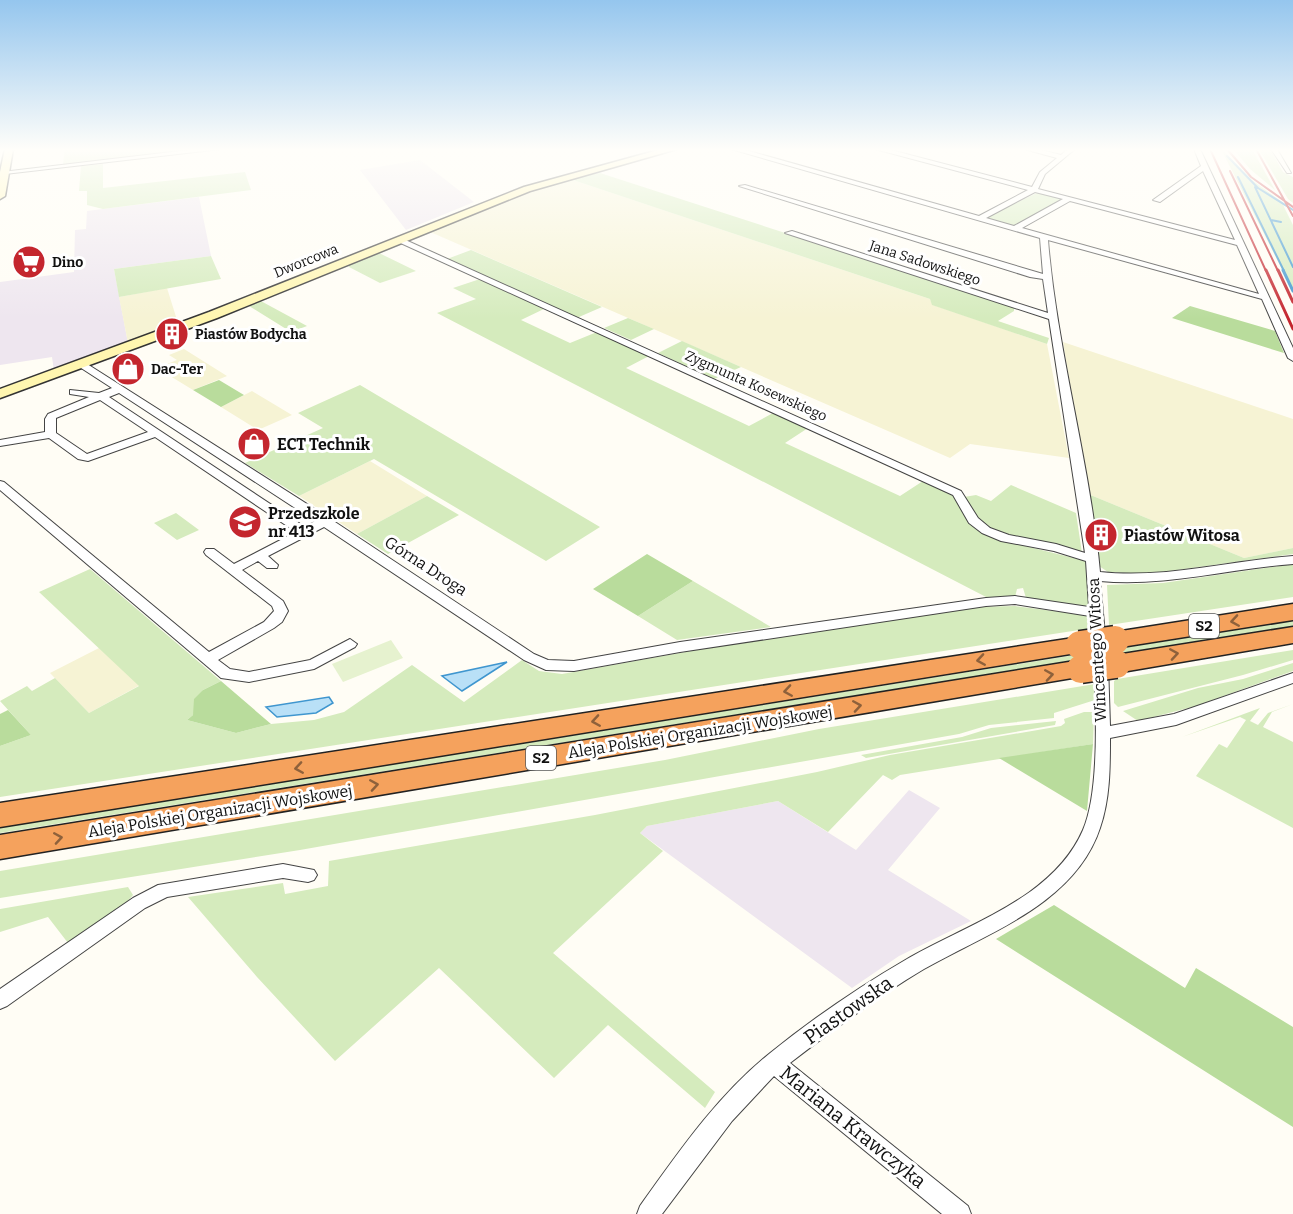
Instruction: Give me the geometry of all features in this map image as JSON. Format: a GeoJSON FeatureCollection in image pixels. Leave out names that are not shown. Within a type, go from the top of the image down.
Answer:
{"type":"FeatureCollection","features":[{"type":"Feature","properties":{"kind":"highway","name":"Aleja Polskiej Organizacji Wojskowej"},"geometry":{"type":"LineString","coordinates":[[1116,652],[1293,612]]}},
{"type":"Feature","properties":{"kind":"highway","name":"Aleja Polskiej Organizacji Wojskowej"},"geometry":{"type":"LineString","coordinates":[[0,815],[1116,652],[1293,635]]}},
{"type":"Feature","properties":{"kind":"highway","name":"Aleja Polskiej Organizacji Wojskowej"},"geometry":{"type":"LineString","coordinates":[[0,847],[1081,657]]}},
{"type":"Feature","properties":{"kind":"street","name":"Dworcowa"},"geometry":{"type":"LineString","coordinates":[[0,394],[485,206]]}},
{"type":"Feature","properties":{"kind":"street"},"geometry":{"type":"LineString","coordinates":[[808,206],[1048,279]]}},
{"type":"Feature","properties":{"kind":"street"},"geometry":{"type":"LineString","coordinates":[[932,206],[1264,297]]}},
{"type":"Feature","properties":{"kind":"street"},"geometry":{"type":"LineString","coordinates":[[979,219],[1004,206]]}},
{"type":"Feature","properties":{"kind":"street"},"geometry":{"type":"LineString","coordinates":[[1014,229],[1057,206]]}},
{"type":"Feature","properties":{"kind":"street"},"geometry":{"type":"LineString","coordinates":[[1095,206],[1242,244]]}},
{"type":"Feature","properties":{"kind":"street"},"geometry":{"type":"LineString","coordinates":[[1223,206],[1293,358]]}},
{"type":"Feature","properties":{"kind":"street"},"geometry":{"type":"LineString","coordinates":[[827,214],[1048,279]]}},
{"type":"Feature","properties":{"kind":"street","name":"Jana Sadowskiego"},"geometry":{"type":"LineString","coordinates":[[789,233],[1053,317]]}},
{"type":"Feature","properties":{"kind":"street","name":"Wincentego Witosa"},"geometry":{"type":"LineString","coordinates":[[1044,237],[1053,317],[1092,559],[1102,678],[1098,794],[1092,830],[1082,848]]}},
{"type":"Feature","properties":{"kind":"street","name":"Zygmunta Kosewskiego"},"geometry":{"type":"LineString","coordinates":[[398,240],[957,493],[975,522],[992,533],[1019,543],[1054,548],[1092,559]]}},
{"type":"Feature","properties":{"kind":"street","name":"Górna Droga"},"geometry":{"type":"LineString","coordinates":[[81,364],[325,521],[529,657],[546,665],[574,666],[680,647],[986,602],[1015,600],[1097,613]]}},
{"type":"Feature","properties":{"kind":"street"},"geometry":{"type":"LineString","coordinates":[[51,434],[50,419],[52,416],[120,389]]}},
{"type":"Feature","properties":{"kind":"street"},"geometry":{"type":"LineString","coordinates":[[74,392],[101,396],[305,532]]}},
{"type":"Feature","properties":{"kind":"street"},"geometry":{"type":"LineString","coordinates":[[0,443],[51,434],[82,457],[88,458],[156,433]]}},
{"type":"Feature","properties":{"kind":"street"},"geometry":{"type":"LineString","coordinates":[[0,483],[226,674],[249,677],[314,664],[350,644]]}},
{"type":"Feature","properties":{"kind":"street"},"geometry":{"type":"LineString","coordinates":[[234,569],[325,521]]}},
{"type":"Feature","properties":{"kind":"street"},"geometry":{"type":"LineString","coordinates":[[208,659],[269,625],[277,619],[281,611],[278,604],[210,552]]}},
{"type":"Feature","properties":{"kind":"street"},"geometry":{"type":"LineString","coordinates":[[259,556],[272,565]]}},
{"type":"Feature","properties":{"kind":"street"},"geometry":{"type":"LineString","coordinates":[[1094,576],[1127,580],[1156,580],[1293,560]]}},
{"type":"Feature","properties":{"kind":"street"},"geometry":{"type":"LineString","coordinates":[[1101,734],[1176,719],[1293,678]]}},
{"type":"Feature","properties":{"kind":"street","name":"Piastowska"},"geometry":{"type":"LineString","coordinates":[[648,1214],[717,1123],[774,1064],[880,986],[1040,897],[1059,880],[1082,848]]}},
{"type":"Feature","properties":{"kind":"street"},"geometry":{"type":"LineString","coordinates":[[0,1000],[139,903],[165,890],[284,871],[308,875]]}},
{"type":"Feature","properties":{"kind":"street","name":"Mariana Krawczyka"},"geometry":{"type":"LineString","coordinates":[[774,1064],[960,1214]]}},
{"type":"Feature","properties":{"kind":"shaded area"},"geometry":{"type":"Polygon","coordinates":[[[130,206],[201,206],[211,256],[114,269],[128,343],[54,371],[52,357],[0,365],[0,282],[74,272],[75,230],[86,229],[87,211],[130,206]]]}},
{"type":"Feature","properties":{"kind":"shaded area"},"geometry":{"type":"Polygon","coordinates":[[[387,206],[465,206],[406,230],[387,206]]]}},
{"type":"Feature","properties":{"kind":"shaded area"},"geometry":{"type":"Polygon","coordinates":[[[492,206],[650,206],[930,299],[933,305],[1047,344],[1069,458],[970,444],[950,458],[428,231],[492,206]]]}},
{"type":"Feature","properties":{"kind":"shaded area"},"geometry":{"type":"Polygon","coordinates":[[[167,288],[177,320],[186,321],[128,343],[119,297],[167,288]]]}},
{"type":"Feature","properties":{"kind":"shaded area"},"geometry":{"type":"Polygon","coordinates":[[[1063,342],[1293,419],[1293,548],[1244,558],[1088,494],[1063,342]]]}},
{"type":"Feature","properties":{"kind":"shaded area"},"geometry":{"type":"Polygon","coordinates":[[[184,349],[227,376],[193,390],[157,368],[177,360],[169,355],[184,349]]]}},
{"type":"Feature","properties":{"kind":"shaded area"},"geometry":{"type":"Polygon","coordinates":[[[252,391],[292,415],[258,430],[221,407],[252,391]]]}},
{"type":"Feature","properties":{"kind":"shaded area"},"geometry":{"type":"Polygon","coordinates":[[[370,461],[427,496],[357,534],[299,496],[370,461]]]}},
{"type":"Feature","properties":{"kind":"shaded area"},"geometry":{"type":"Polygon","coordinates":[[[99,648],[140,685],[89,713],[50,673],[99,648]]]}},
{"type":"Feature","properties":{"kind":"shaded area"},"geometry":{"type":"Polygon","coordinates":[[[909,790],[940,808],[888,870],[971,921],[899,956],[852,988],[640,833],[647,826],[778,801],[856,850],[909,790]]]}},
{"type":"Feature","properties":{"kind":"green space"},"geometry":{"type":"Polygon","coordinates":[[[90,206],[129,206],[103,209],[90,206]]]}},
{"type":"Feature","properties":{"kind":"green space"},"geometry":{"type":"Polygon","coordinates":[[[650,206],[701,206],[1014,307],[1014,311],[998,321],[1049,338],[1047,344],[932,305],[930,299],[650,206]]]}},
{"type":"Feature","properties":{"kind":"green space"},"geometry":{"type":"Polygon","coordinates":[[[1011,206],[1053,206],[1016,227],[987,219],[1011,206]]]}},
{"type":"Feature","properties":{"kind":"green space"},"geometry":{"type":"Polygon","coordinates":[[[1250,206],[1284,206],[1293,225],[1293,291],[1250,206]]]}},
{"type":"Feature","properties":{"kind":"green space"},"geometry":{"type":"Polygon","coordinates":[[[471,250],[602,307],[579,317],[572,316],[447,259],[471,250]]]}},
{"type":"Feature","properties":{"kind":"green space"},"geometry":{"type":"Polygon","coordinates":[[[377,252],[416,271],[380,283],[349,267],[348,264],[377,252]]]}},
{"type":"Feature","properties":{"kind":"green space"},"geometry":{"type":"Polygon","coordinates":[[[211,256],[221,279],[119,297],[114,269],[211,256]]]}},
{"type":"Feature","properties":{"kind":"green space"},"geometry":{"type":"Polygon","coordinates":[[[480,279],[546,308],[521,320],[570,343],[597,332],[649,356],[626,368],[749,426],[773,413],[808,428],[785,443],[900,496],[923,481],[950,492],[964,511],[1009,542],[1086,561],[1090,607],[1026,598],[1023,588],[1017,589],[1015,597],[988,598],[437,313],[476,299],[453,288],[480,279]]]}},
{"type":"Feature","properties":{"kind":"green space"},"geometry":{"type":"Polygon","coordinates":[[[259,300],[307,326],[291,332],[249,306],[259,300]]]}},
{"type":"Feature","properties":{"kind":"green space"},"geometry":{"type":"Polygon","coordinates":[[[1190,306],[1275,331],[1284,353],[1172,318],[1190,306]]]}},
{"type":"Feature","properties":{"kind":"green space"},"geometry":{"type":"Polygon","coordinates":[[[628,318],[654,329],[631,340],[604,328],[628,318]]]}},
{"type":"Feature","properties":{"kind":"green space"},"geometry":{"type":"Polygon","coordinates":[[[682,341],[741,367],[714,379],[658,353],[682,341]]]}},
{"type":"Feature","properties":{"kind":"green space"},"geometry":{"type":"Polygon","coordinates":[[[219,380],[244,395],[221,407],[193,390],[219,380]]]}},
{"type":"Feature","properties":{"kind":"green space"},"geometry":{"type":"Polygon","coordinates":[[[360,385],[600,527],[546,561],[374,459],[299,496],[245,463],[323,428],[298,413],[360,385]]]}},
{"type":"Feature","properties":{"kind":"green space"},"geometry":{"type":"Polygon","coordinates":[[[1011,485],[1076,513],[1082,553],[1010,539],[981,524],[964,497],[976,495],[991,501],[1011,485]]]}},
{"type":"Feature","properties":{"kind":"green space"},"geometry":{"type":"Polygon","coordinates":[[[1088,494],[1244,558],[1293,548],[1293,554],[1148,574],[1108,572],[1099,566],[1088,494]]]}},
{"type":"Feature","properties":{"kind":"green space"},"geometry":{"type":"Polygon","coordinates":[[[427,496],[459,515],[388,554],[357,534],[427,496]]]}},
{"type":"Feature","properties":{"kind":"green space"},"geometry":{"type":"Polygon","coordinates":[[[176,513],[199,530],[177,540],[154,523],[176,513]]]}},
{"type":"Feature","properties":{"kind":"green space"},"geometry":{"type":"Polygon","coordinates":[[[647,554],[693,581],[638,616],[593,589],[647,554]]]}},
{"type":"Feature","properties":{"kind":"green space"},"geometry":{"type":"Polygon","coordinates":[[[1293,564],[1293,597],[1109,625],[1107,585],[1163,583],[1293,564]]]}},
{"type":"Feature","properties":{"kind":"green space"},"geometry":{"type":"Polygon","coordinates":[[[90,569],[221,681],[203,690],[193,715],[187,720],[236,733],[271,724],[314,720],[344,712],[412,665],[464,702],[522,660],[539,671],[562,674],[719,646],[973,607],[1015,606],[1086,615],[1091,618],[1092,628],[0,797],[0,746],[31,735],[0,701],[27,686],[32,691],[55,678],[89,713],[139,686],[39,592],[90,569]]]}},
{"type":"Feature","properties":{"kind":"green space"},"geometry":{"type":"Polygon","coordinates":[[[693,581],[771,627],[677,640],[638,616],[693,581]]]}},
{"type":"Feature","properties":{"kind":"green space"},"geometry":{"type":"Polygon","coordinates":[[[1293,621],[1293,626],[1116,654],[1115,649],[1293,621]]]}},
{"type":"Feature","properties":{"kind":"green space"},"geometry":{"type":"Polygon","coordinates":[[[391,640],[403,658],[343,682],[332,664],[391,640]]]}},
{"type":"Feature","properties":{"kind":"green space"},"geometry":{"type":"Polygon","coordinates":[[[1293,650],[1293,660],[1243,675],[1118,707],[1114,703],[1114,681],[1117,679],[1293,650]]]}},
{"type":"Feature","properties":{"kind":"green space"},"geometry":{"type":"Polygon","coordinates":[[[1081,654],[1081,659],[0,833],[0,827],[1081,654]]]}},
{"type":"Feature","properties":{"kind":"green space"},"geometry":{"type":"Polygon","coordinates":[[[1293,663],[1293,671],[1196,706],[1138,721],[1123,711],[1198,688],[1243,679],[1293,663]]]}},
{"type":"Feature","properties":{"kind":"green space"},"geometry":{"type":"Polygon","coordinates":[[[221,681],[271,724],[236,733],[187,720],[193,715],[194,699],[203,690],[221,681]]]}},
{"type":"Feature","properties":{"kind":"green space"},"geometry":{"type":"Polygon","coordinates":[[[1095,684],[1095,700],[1054,713],[1054,718],[989,725],[959,734],[300,850],[0,898],[0,871],[665,760],[819,729],[1095,684]]]}},
{"type":"Feature","properties":{"kind":"green space"},"geometry":{"type":"Polygon","coordinates":[[[1293,704],[1272,712],[1263,727],[1293,742],[1293,828],[1196,776],[1219,744],[1227,748],[1246,720],[1240,717],[1182,737],[1260,708],[1250,721],[1258,725],[1268,713],[1293,704]]]}},
{"type":"Feature","properties":{"kind":"green space"},"geometry":{"type":"Polygon","coordinates":[[[8,710],[31,735],[0,746],[0,714],[8,710]]]}},
{"type":"Feature","properties":{"kind":"green space"},"geometry":{"type":"Polygon","coordinates":[[[1084,712],[1094,712],[1093,744],[900,775],[892,780],[883,775],[828,832],[778,801],[647,826],[640,833],[663,851],[553,953],[715,1092],[705,1108],[608,1025],[554,1078],[439,968],[335,1061],[257,977],[188,897],[283,883],[285,894],[328,886],[329,861],[595,815],[817,772],[890,755],[1061,726],[1065,723],[1064,719],[1084,712]]]}},
{"type":"Feature","properties":{"kind":"green space"},"geometry":{"type":"Polygon","coordinates":[[[1056,721],[1055,725],[866,758],[861,755],[962,737],[991,728],[1056,721]]]}},
{"type":"Feature","properties":{"kind":"green space"},"geometry":{"type":"Polygon","coordinates":[[[1093,744],[1087,811],[999,758],[1093,744]]]}},
{"type":"Feature","properties":{"kind":"green space"},"geometry":{"type":"Polygon","coordinates":[[[128,887],[133,895],[127,902],[68,943],[48,917],[0,932],[0,909],[128,887]]]}},
{"type":"Feature","properties":{"kind":"green space"},"geometry":{"type":"Polygon","coordinates":[[[1054,905],[1185,988],[1196,968],[1293,1027],[1293,1127],[996,939],[1054,905]]]}},
{"type":"Feature","properties":{"kind":"water"},"geometry":{"type":"Polygon","coordinates":[[[507,662],[462,691],[442,676],[507,662]]]}},
{"type":"Feature","properties":{"kind":"water"},"geometry":{"type":"Polygon","coordinates":[[[329,697],[333,703],[316,713],[277,717],[266,707],[329,697]]]}},
{"type":"Feature","properties":{"kind":"waterway"},"geometry":{"type":"LineString","coordinates":[[1252,206],[1284,271]]}},
{"type":"Feature","properties":{"kind":"waterway"},"geometry":{"type":"LineString","coordinates":[[1264,206],[1293,267]]}},
{"type":"Feature","properties":{"kind":"waterway"},"geometry":{"type":"LineString","coordinates":[[1286,206],[1293,210]]}},
{"type":"Feature","properties":{"kind":"waterway"},"geometry":{"type":"LineString","coordinates":[[1271,220],[1281,222]]}},
{"type":"Feature","properties":{"kind":"waterway"},"geometry":{"type":"LineString","coordinates":[[1283,270],[1293,291]]}},
{"type":"Feature","properties":{"kind":"railway"},"geometry":{"type":"LineString","coordinates":[[1236,206],[1266,271]]}},
{"type":"Feature","properties":{"kind":"railway"},"geometry":{"type":"LineString","coordinates":[[1247,206],[1278,271]]}},
{"type":"Feature","properties":{"kind":"railway"},"geometry":{"type":"LineString","coordinates":[[1287,206],[1293,216]]}},
{"type":"Feature","properties":{"kind":"railway"},"geometry":{"type":"LineString","coordinates":[[1266,270],[1293,329]]}},
{"type":"Feature","properties":{"kind":"railway"},"geometry":{"type":"LineString","coordinates":[[1278,270],[1293,302]]}},
{"type":"Feature","properties":{"kind":"place","name":"Dino"},"geometry":{"type":"Point","coordinates":[29,262]}},
{"type":"Feature","properties":{"kind":"place","name":"Piastów Bodycha"},"geometry":{"type":"Point","coordinates":[172,334]}},
{"type":"Feature","properties":{"kind":"place","name":"Dac-Ter"},"geometry":{"type":"Point","coordinates":[128,369]}},
{"type":"Feature","properties":{"kind":"place","name":"ECT Technik"},"geometry":{"type":"Point","coordinates":[254,444]}},
{"type":"Feature","properties":{"kind":"place","name":"Przedszkole nr 413"},"geometry":{"type":"Point","coordinates":[245,522]}},
{"type":"Feature","properties":{"kind":"place","name":"Piastów Witosa"},"geometry":{"type":"Point","coordinates":[1101,535]}}]}
